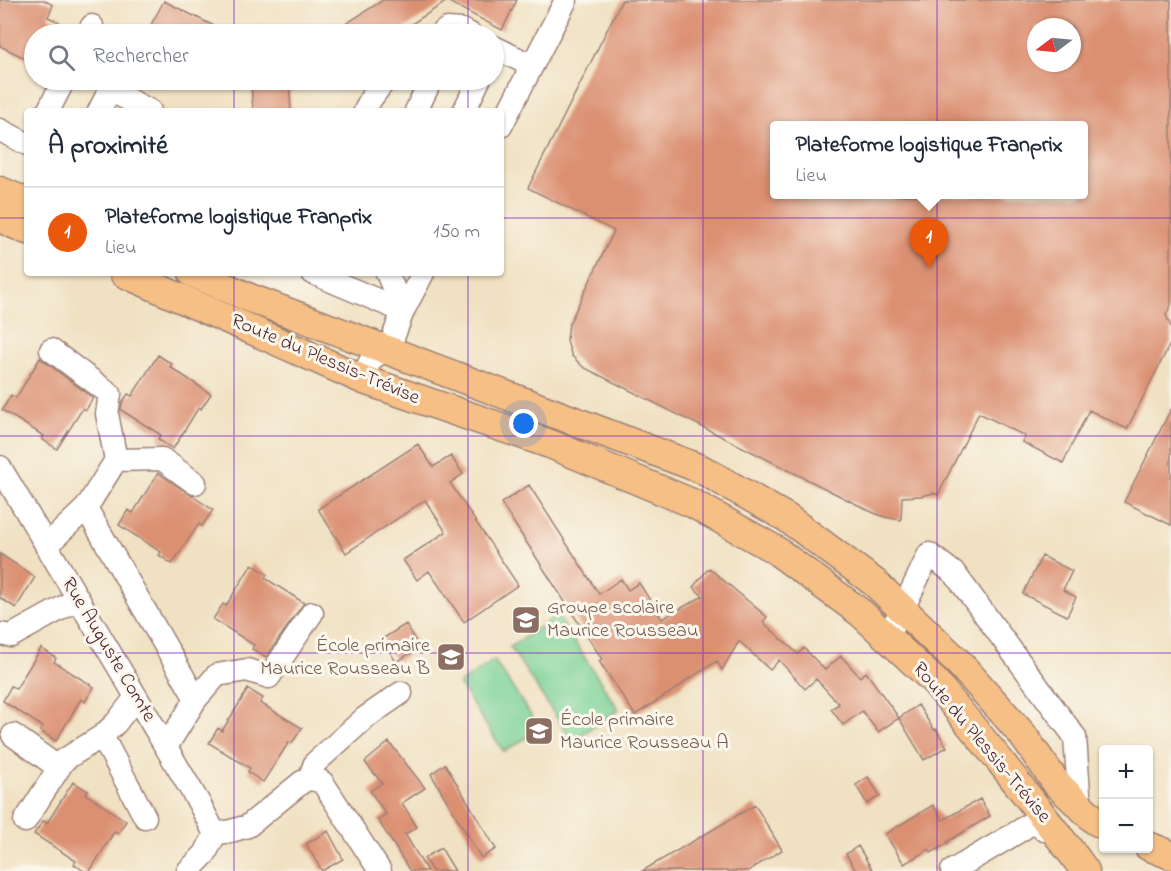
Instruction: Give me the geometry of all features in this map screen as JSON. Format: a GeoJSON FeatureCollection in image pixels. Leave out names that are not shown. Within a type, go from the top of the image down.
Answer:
{"type":"FeatureCollection","features":[{"type":"Feature","properties":{"kind":"main road"},"geometry":{"type":"LineString","coordinates":[[0,191],[24,201]]}},
{"type":"Feature","properties":{"kind":"main road"},"geometry":{"type":"LineString","coordinates":[[0,218],[24,229]]}},
{"type":"Feature","properties":{"kind":"main road","name":"Route du Plessis-Trévise"},"geometry":{"type":"LineString","coordinates":[[131,276],[363,380],[550,444],[692,503],[774,549],[861,614],[935,682],[1085,871]]}},
{"type":"Feature","properties":{"kind":"main road","name":"Route du Plessis-Trévise"},"geometry":{"type":"LineString","coordinates":[[200,276],[258,301],[701,469],[787,518],[875,583],[960,664],[1022,734],[1057,784],[1099,822]]}},
{"type":"Feature","properties":{"kind":"main road"},"geometry":{"type":"LineString","coordinates":[[1153,848],[1171,855],[1162,871]]}},
{"type":"Feature","properties":{"kind":"street"},"geometry":{"type":"LineString","coordinates":[[504,120],[566,0]]}},
{"type":"Feature","properties":{"kind":"street"},"geometry":{"type":"LineString","coordinates":[[504,53],[532,66]]}},
{"type":"Feature","properties":{"kind":"street"},"geometry":{"type":"LineString","coordinates":[[50,108],[59,90]]}},
{"type":"Feature","properties":{"kind":"street"},"geometry":{"type":"LineString","coordinates":[[101,108],[110,90]]}},
{"type":"Feature","properties":{"kind":"street"},"geometry":{"type":"LineString","coordinates":[[120,90],[146,108]]}},
{"type":"Feature","properties":{"kind":"street"},"geometry":{"type":"LineString","coordinates":[[366,108],[378,90]]}},
{"type":"Feature","properties":{"kind":"street"},"geometry":{"type":"LineString","coordinates":[[417,108],[426,90]]}},
{"type":"Feature","properties":{"kind":"street"},"geometry":{"type":"LineString","coordinates":[[465,108],[474,90]]}},
{"type":"Feature","properties":{"kind":"street"},"geometry":{"type":"LineString","coordinates":[[0,130],[24,142]]}},
{"type":"Feature","properties":{"kind":"street"},"geometry":{"type":"LineString","coordinates":[[320,276],[403,311]]}},
{"type":"Feature","properties":{"kind":"street"},"geometry":{"type":"LineString","coordinates":[[388,276],[403,311]]}},
{"type":"Feature","properties":{"kind":"street"},"geometry":{"type":"LineString","coordinates":[[388,351],[403,311],[421,276]]}},
{"type":"Feature","properties":{"kind":"street"},"geometry":{"type":"LineString","coordinates":[[46,546],[86,508],[116,460],[107,414],[110,394],[51,350]]}},
{"type":"Feature","properties":{"kind":"street"},"geometry":{"type":"LineString","coordinates":[[363,380],[371,359],[378,353],[388,351]]}},
{"type":"Feature","properties":{"kind":"street"},"geometry":{"type":"LineString","coordinates":[[388,351],[397,360],[399,372],[392,390]]}},
{"type":"Feature","properties":{"kind":"street"},"geometry":{"type":"LineString","coordinates":[[116,460],[162,459],[195,483]]}},
{"type":"Feature","properties":{"kind":"street","name":"Rue Auguste Comte"},"geometry":{"type":"LineString","coordinates":[[0,467],[199,803],[215,834]]}},
{"type":"Feature","properties":{"kind":"street"},"geometry":{"type":"LineString","coordinates":[[86,508],[196,699]]}},
{"type":"Feature","properties":{"kind":"street"},"geometry":{"type":"LineString","coordinates":[[886,637],[903,609],[929,554],[955,574],[1076,737],[1080,807]]}},
{"type":"Feature","properties":{"kind":"street"},"geometry":{"type":"LineString","coordinates":[[0,634],[11,636],[78,600]]}},
{"type":"Feature","properties":{"kind":"street"},"geometry":{"type":"LineString","coordinates":[[166,747],[196,699],[217,675],[247,669],[269,677],[312,613]]}},
{"type":"Feature","properties":{"kind":"street"},"geometry":{"type":"LineString","coordinates":[[309,779],[315,763],[365,718],[401,693]]}},
{"type":"Feature","properties":{"kind":"street"},"geometry":{"type":"LineString","coordinates":[[25,821],[64,760],[102,736],[116,723],[136,697]]}},
{"type":"Feature","properties":{"kind":"street"},"geometry":{"type":"LineString","coordinates":[[13,735],[59,768]]}},
{"type":"Feature","properties":{"kind":"street"},"geometry":{"type":"LineString","coordinates":[[102,736],[146,817]]}},
{"type":"Feature","properties":{"kind":"street"},"geometry":{"type":"LineString","coordinates":[[189,871],[205,854],[215,834],[248,826],[302,782],[309,779],[323,783],[380,871]]}},
{"type":"Feature","properties":{"kind":"street"},"geometry":{"type":"LineString","coordinates":[[952,871],[977,865],[1042,815],[1045,838],[1068,871]]}},
{"type":"Feature","properties":{"kind":"green space"},"geometry":{"type":"Polygon","coordinates":[[[557,615],[619,710],[572,741],[510,647],[557,615]]]}},
{"type":"Feature","properties":{"kind":"green space"},"geometry":{"type":"Polygon","coordinates":[[[494,660],[540,729],[504,752],[459,684],[494,660]]]}},
{"type":"Feature","properties":{"kind":"building"},"geometry":{"type":"Polygon","coordinates":[[[0,0],[44,0],[53,5],[48,17],[59,22],[58,24],[24,24],[24,58],[0,46],[0,0]]]}},
{"type":"Feature","properties":{"kind":"building"},"geometry":{"type":"Polygon","coordinates":[[[383,0],[517,0],[504,26],[504,24],[491,24],[447,1],[411,24],[346,24],[383,0]]]}},
{"type":"Feature","properties":{"kind":"building"},"geometry":{"type":"Polygon","coordinates":[[[622,0],[1171,0],[1171,305],[1166,315],[1171,327],[1171,342],[1127,429],[1089,410],[1063,463],[1022,442],[1025,436],[979,413],[938,495],[934,493],[902,497],[901,520],[885,517],[583,367],[572,356],[569,348],[567,340],[569,324],[614,231],[528,188],[622,0]]]}},
{"type":"Feature","properties":{"kind":"building"},"geometry":{"type":"Polygon","coordinates":[[[164,1],[210,24],[151,24],[164,1]]]}},
{"type":"Feature","properties":{"kind":"building"},"geometry":{"type":"Polygon","coordinates":[[[252,90],[290,90],[291,108],[253,108],[252,90]]]}},
{"type":"Feature","properties":{"kind":"building"},"geometry":{"type":"Polygon","coordinates":[[[158,355],[172,364],[170,367],[211,394],[201,409],[199,407],[173,449],[158,439],[161,435],[121,410],[122,403],[128,394],[132,396],[158,355]]]}},
{"type":"Feature","properties":{"kind":"building"},"geometry":{"type":"Polygon","coordinates":[[[40,358],[93,398],[86,410],[83,408],[57,449],[42,439],[44,436],[2,410],[11,395],[16,398],[40,358]]]}},
{"type":"Feature","properties":{"kind":"building"},"geometry":{"type":"Polygon","coordinates":[[[1171,409],[1171,525],[1124,502],[1171,409]]]}},
{"type":"Feature","properties":{"kind":"building"},"geometry":{"type":"Polygon","coordinates":[[[418,444],[433,467],[451,456],[463,474],[450,483],[518,585],[464,622],[429,571],[417,580],[403,560],[446,532],[425,500],[346,553],[318,509],[418,444]]]}},
{"type":"Feature","properties":{"kind":"building"},"geometry":{"type":"Polygon","coordinates":[[[158,473],[213,510],[202,526],[199,524],[172,564],[159,555],[161,552],[119,525],[128,510],[133,513],[158,473]]]}},
{"type":"Feature","properties":{"kind":"building"},"geometry":{"type":"Polygon","coordinates":[[[529,485],[599,594],[621,579],[628,590],[639,583],[662,619],[703,596],[693,587],[709,568],[767,617],[763,622],[798,654],[804,648],[825,670],[841,656],[860,677],[866,672],[899,718],[878,732],[862,711],[843,725],[831,709],[839,704],[816,679],[805,689],[779,660],[770,670],[739,641],[722,670],[717,661],[635,715],[599,661],[602,659],[501,503],[529,485]]]}},
{"type":"Feature","properties":{"kind":"building"},"geometry":{"type":"Polygon","coordinates":[[[0,554],[35,577],[16,608],[0,598],[0,554]]]}},
{"type":"Feature","properties":{"kind":"building"},"geometry":{"type":"Polygon","coordinates":[[[1042,556],[1072,571],[1063,590],[1076,597],[1067,616],[1023,594],[1042,556]]]}},
{"type":"Feature","properties":{"kind":"building"},"geometry":{"type":"Polygon","coordinates":[[[252,564],[267,574],[265,578],[304,603],[266,657],[252,649],[254,645],[213,619],[223,604],[226,606],[252,564]]]}},
{"type":"Feature","properties":{"kind":"building"},"geometry":{"type":"Polygon","coordinates":[[[406,624],[419,648],[396,662],[382,639],[406,624]]]}},
{"type":"Feature","properties":{"kind":"building"},"geometry":{"type":"Polygon","coordinates":[[[41,648],[56,658],[54,662],[94,687],[85,702],[81,699],[56,741],[40,731],[43,727],[3,701],[11,686],[16,689],[41,648]]]}},
{"type":"Feature","properties":{"kind":"building"},"geometry":{"type":"Polygon","coordinates":[[[248,689],[263,698],[260,703],[302,728],[292,743],[289,742],[263,782],[248,772],[250,768],[209,743],[218,728],[222,731],[248,689]]]}},
{"type":"Feature","properties":{"kind":"building"},"geometry":{"type":"Polygon","coordinates":[[[918,705],[947,747],[924,760],[899,718],[918,705]]]}},
{"type":"Feature","properties":{"kind":"building"},"geometry":{"type":"Polygon","coordinates":[[[389,742],[425,788],[402,803],[417,827],[405,834],[427,871],[410,871],[378,820],[386,814],[370,791],[382,783],[365,762],[389,742]]]}},
{"type":"Feature","properties":{"kind":"building"},"geometry":{"type":"Polygon","coordinates":[[[445,764],[496,849],[481,858],[431,774],[445,764]]]}},
{"type":"Feature","properties":{"kind":"building"},"geometry":{"type":"Polygon","coordinates":[[[868,777],[880,796],[867,804],[856,785],[868,777]]]}},
{"type":"Feature","properties":{"kind":"building"},"geometry":{"type":"Polygon","coordinates":[[[73,782],[88,791],[86,794],[126,821],[118,834],[114,832],[90,871],[84,871],[74,864],[76,861],[34,834],[43,821],[47,823],[73,782]]]}},
{"type":"Feature","properties":{"kind":"building"},"geometry":{"type":"Polygon","coordinates":[[[980,799],[990,816],[931,853],[929,849],[904,864],[885,834],[933,805],[943,820],[980,799]]]}},
{"type":"Feature","properties":{"kind":"building"},"geometry":{"type":"Polygon","coordinates":[[[755,805],[782,850],[748,871],[642,871],[755,805]]]}},
{"type":"Feature","properties":{"kind":"building"},"geometry":{"type":"Polygon","coordinates":[[[328,831],[343,859],[322,871],[306,844],[328,831]]]}},
{"type":"Feature","properties":{"kind":"building"},"geometry":{"type":"Polygon","coordinates":[[[858,846],[873,871],[856,871],[846,854],[858,846]]]}},
{"type":"Feature","properties":{"kind":"building"},"geometry":{"type":"Polygon","coordinates":[[[441,848],[455,871],[432,871],[424,858],[441,848]]]}},
{"type":"Feature","properties":{"kind":"place","name":"Plateforme logistique Franprix"},"geometry":{"type":"Point","coordinates":[929,268]}},
{"type":"Feature","properties":{"kind":"place","name":"Groupe scolaire Maurice Rousseau"},"geometry":{"type":"Point","coordinates":[526,620]}},
{"type":"Feature","properties":{"kind":"place","name":"École primaire Maurice Rousseau B"},"geometry":{"type":"Point","coordinates":[451,657]}},
{"type":"Feature","properties":{"kind":"place","name":"École primaire Maurice Rousseau A"},"geometry":{"type":"Point","coordinates":[539,731]}}]}
